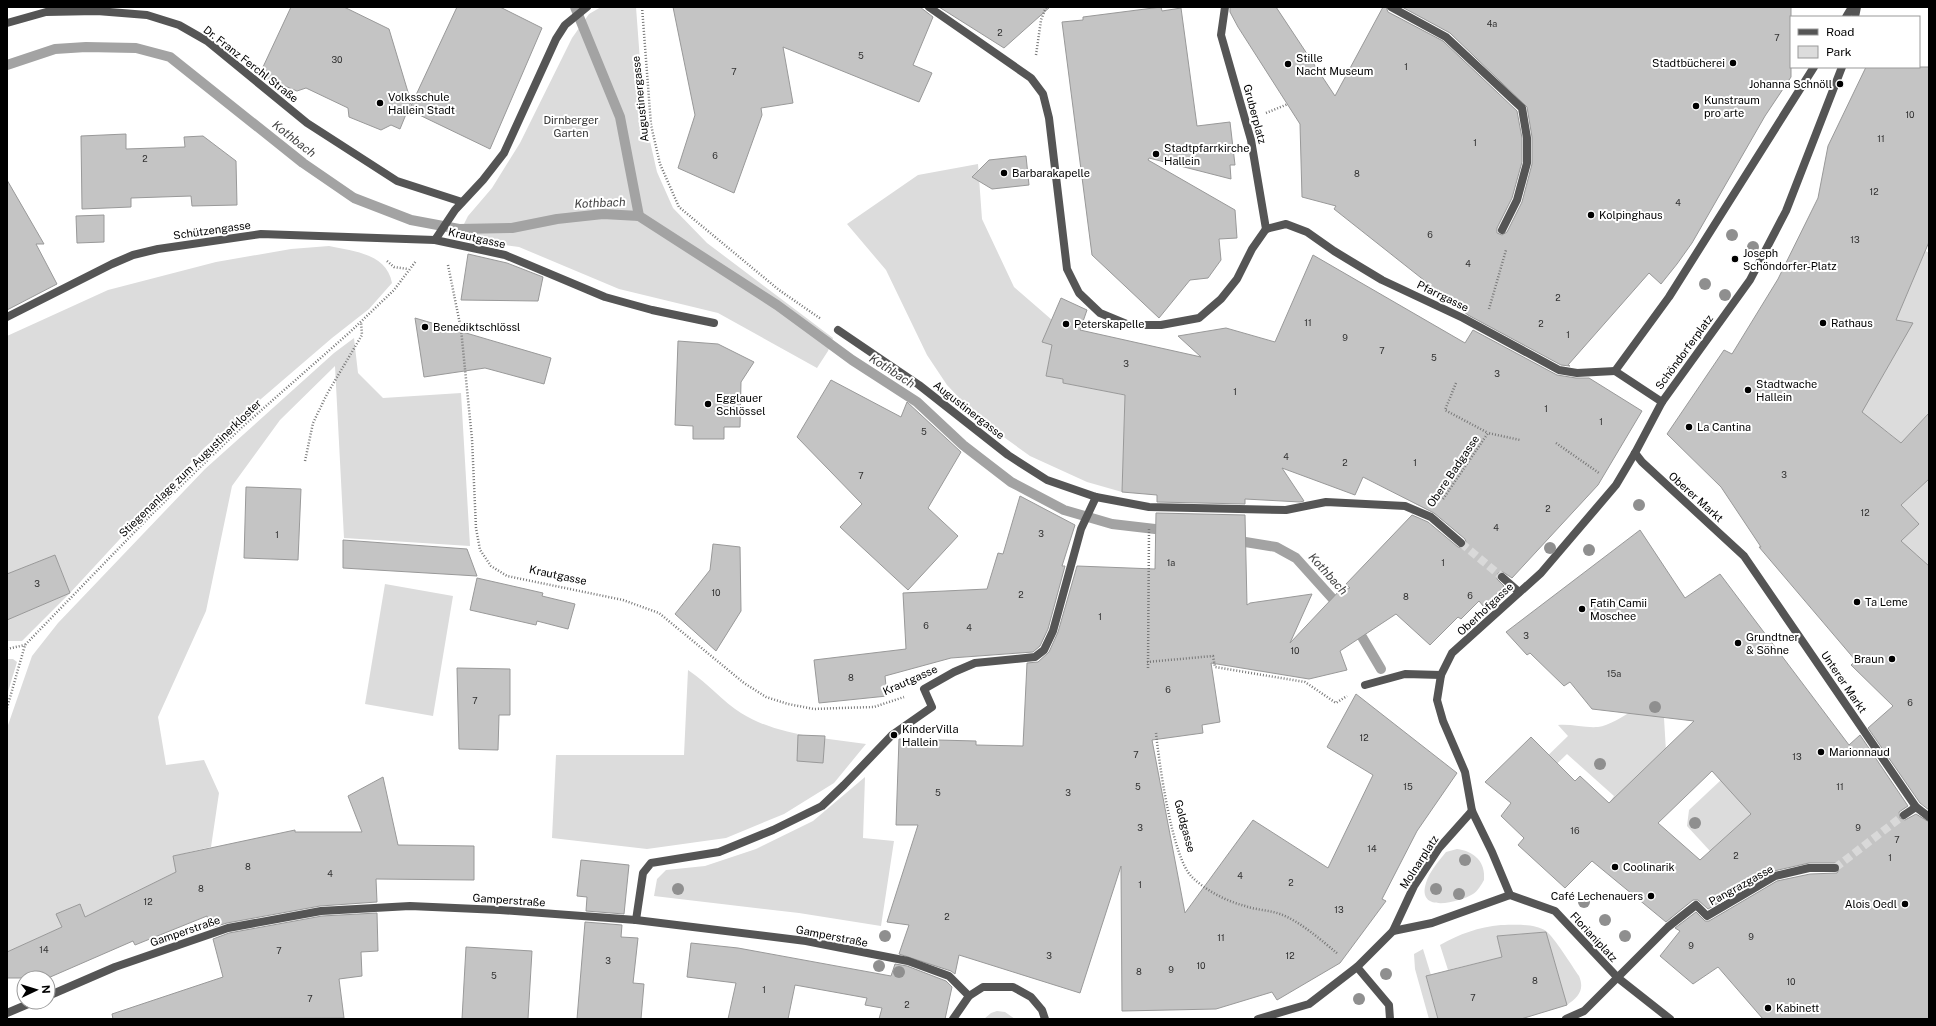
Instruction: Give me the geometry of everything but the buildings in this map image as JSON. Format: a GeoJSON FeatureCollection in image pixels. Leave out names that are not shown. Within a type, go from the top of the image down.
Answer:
{"type":"FeatureCollection","features":[{"type":"Feature","properties":{"kind":"street"},"geometry":{"type":"LineString","coordinates":[[435,240],[455,210],[483,180],[504,153],[556,39],[565,25],[587,7]]}},
{"type":"Feature","properties":{"kind":"street"},"geometry":{"type":"LineString","coordinates":[[928,7],[1032,78],[1042,94],[1049,118],[1067,269],[1079,294],[1100,313],[1129,325],[1161,325],[1198,318],[1222,299],[1237,279],[1252,249],[1266,228]]}},
{"type":"Feature","properties":{"kind":"street","name":"Gruberplatz"},"geometry":{"type":"LineString","coordinates":[[1225,7],[1221,35],[1251,140],[1266,228]]}},
{"type":"Feature","properties":{"kind":"street"},"geometry":{"type":"LineString","coordinates":[[1391,7],[1446,36],[1522,108],[1527,138],[1527,163],[1517,200],[1502,230]]}},
{"type":"Feature","properties":{"kind":"street"},"geometry":{"type":"LineString","coordinates":[[1847,16],[1852,7]]}},
{"type":"Feature","properties":{"kind":"street","name":"Dr. Franz Ferchl Straße"},"geometry":{"type":"LineString","coordinates":[[7,23],[46,12],[96,11],[146,15],[179,26],[207,41],[306,122],[397,181],[462,202]]}},
{"type":"Feature","properties":{"kind":"street"},"geometry":{"type":"LineString","coordinates":[[1615,371],[1669,297],[1813,68]]}},
{"type":"Feature","properties":{"kind":"street","name":"Schöndorferplatz"},"geometry":{"type":"LineString","coordinates":[[1615,371],[1662,402],[1750,280],[1786,211],[1842,68]]}},
{"type":"Feature","properties":{"kind":"street","name":"Pfarrgasse"},"geometry":{"type":"LineString","coordinates":[[1266,228],[1286,224],[1307,232],[1334,251],[1382,280],[1479,327],[1559,370],[1577,373],[1615,371]]}},
{"type":"Feature","properties":{"kind":"street","name":"Schützengasse"},"geometry":{"type":"LineString","coordinates":[[7,317],[112,264],[134,255],[158,249],[261,234],[435,240]]}},
{"type":"Feature","properties":{"kind":"street","name":"Krautgasse"},"geometry":{"type":"LineString","coordinates":[[435,240],[505,255],[605,297],[652,310],[714,323]]}},
{"type":"Feature","properties":{"kind":"street","name":"Augustinergasse"},"geometry":{"type":"LineString","coordinates":[[838,330],[919,385],[1008,455],[1047,480],[1096,498],[1149,507],[1286,510],[1326,502],[1405,506],[1431,517],[1461,543]]}},
{"type":"Feature","properties":{"kind":"street"},"geometry":{"type":"LineString","coordinates":[[1616,485],[1662,402]]}},
{"type":"Feature","properties":{"kind":"street","name":"Oberer Markt"},"geometry":{"type":"LineString","coordinates":[[1635,453],[1642,462],[1744,556]]}},
{"type":"Feature","properties":{"kind":"street","name":"Oberhofgasse"},"geometry":{"type":"LineString","coordinates":[[1472,811],[1465,772],[1443,721],[1437,700],[1440,675],[1452,654],[1541,573],[1616,485]]}},
{"type":"Feature","properties":{"kind":"street","name":"Krautgasse"},"geometry":{"type":"LineString","coordinates":[[924,688],[975,663],[1036,657],[1044,650],[1053,631],[1081,530],[1096,498]]}},
{"type":"Feature","properties":{"kind":"street","name":"Unterer Markt"},"geometry":{"type":"LineString","coordinates":[[1744,556],[1916,807],[1929,817]]}},
{"type":"Feature","properties":{"kind":"street"},"geometry":{"type":"LineString","coordinates":[[1502,577],[1519,592]]}},
{"type":"Feature","properties":{"kind":"street"},"geometry":{"type":"LineString","coordinates":[[1364,685],[1405,674],[1440,675]]}},
{"type":"Feature","properties":{"kind":"street"},"geometry":{"type":"LineString","coordinates":[[636,920],[643,873],[651,863],[719,852],[772,830],[822,806],[892,735],[932,707],[924,688]]}},
{"type":"Feature","properties":{"kind":"street"},"geometry":{"type":"LineString","coordinates":[[1904,815],[1916,807]]}},
{"type":"Feature","properties":{"kind":"street"},"geometry":{"type":"LineString","coordinates":[[1393,931],[1432,923],[1510,895],[1472,811]]}},
{"type":"Feature","properties":{"kind":"street","name":"Molnarplatz"},"geometry":{"type":"LineString","coordinates":[[1258,1019],[1309,1004],[1357,967],[1393,931],[1414,886],[1439,848],[1472,811]]}},
{"type":"Feature","properties":{"kind":"street","name":"Pangrazgasse"},"geometry":{"type":"LineString","coordinates":[[1618,978],[1668,928],[1696,905],[1707,916],[1775,876],[1809,868],[1835,868]]}},
{"type":"Feature","properties":{"kind":"street","name":"Florianiplatz"},"geometry":{"type":"LineString","coordinates":[[1510,895],[1555,911],[1618,978],[1670,1019]]}},
{"type":"Feature","properties":{"kind":"street","name":"Gamperstraße"},"geometry":{"type":"LineString","coordinates":[[56,993],[115,968],[228,928],[321,910],[410,906],[500,910],[636,920],[806,941],[908,961],[949,976],[969,996]]}},
{"type":"Feature","properties":{"kind":"street"},"geometry":{"type":"LineString","coordinates":[[1357,967],[1389,1005],[1390,1019]]}},
{"type":"Feature","properties":{"kind":"street","name":"Florianiplatz"},"geometry":{"type":"LineString","coordinates":[[1566,1019],[1584,1011],[1618,978]]}},
{"type":"Feature","properties":{"kind":"street"},"geometry":{"type":"LineString","coordinates":[[953,1019],[969,996],[983,987],[1013,987],[1030,997],[1042,1010],[1044,1019]]}},
{"type":"Feature","properties":{"kind":"path","name":"Augustinergasse"},"geometry":{"type":"LineString","coordinates":[[642,7],[651,125],[660,164],[679,206],[779,290],[838,330]]}},
{"type":"Feature","properties":{"kind":"path"},"geometry":{"type":"LineString","coordinates":[[1026,74],[1036,54],[1041,20],[1046,7]]}},
{"type":"Feature","properties":{"kind":"path"},"geometry":{"type":"LineString","coordinates":[[1479,327],[1488,310],[1508,243],[1502,230]]}},
{"type":"Feature","properties":{"kind":"path","name":"Stiegenanlage zum Augustinerkloster"},"geometry":{"type":"LineString","coordinates":[[25,646],[153,513],[198,469],[241,428],[349,333],[394,290],[408,269],[435,240]]}},
{"type":"Feature","properties":{"kind":"path","name":"Krautgasse"},"geometry":{"type":"LineString","coordinates":[[435,240],[450,268],[461,329],[472,439],[476,528],[480,550],[491,566],[507,576],[623,600],[659,613],[744,683],[766,697],[788,704],[814,709],[874,707],[893,702],[924,688]]}},
{"type":"Feature","properties":{"kind":"path"},"geometry":{"type":"LineString","coordinates":[[305,461],[313,423],[327,394],[362,335],[361,321]]}},
{"type":"Feature","properties":{"kind":"path","name":"Obere Badgasse"},"geometry":{"type":"LineString","coordinates":[[1456,383],[1445,410],[1488,433],[1520,440]]}},
{"type":"Feature","properties":{"kind":"path","name":"Obere Badgasse"},"geometry":{"type":"LineString","coordinates":[[1431,517],[1488,433]]}},
{"type":"Feature","properties":{"kind":"path"},"geometry":{"type":"LineString","coordinates":[[1556,443],[1616,485]]}},
{"type":"Feature","properties":{"kind":"path"},"geometry":{"type":"LineString","coordinates":[[1148,668],[1149,544]]}},
{"type":"Feature","properties":{"kind":"path"},"geometry":{"type":"LineString","coordinates":[[7,649],[25,646],[7,708]]}},
{"type":"Feature","properties":{"kind":"path"},"geometry":{"type":"LineString","coordinates":[[1147,662],[1213,656],[1215,667],[1305,682],[1336,703]]}},
{"type":"Feature","properties":{"kind":"path","name":"Goldgasse"},"geometry":{"type":"LineString","coordinates":[[1156,733],[1164,792],[1180,857],[1191,876],[1210,891],[1244,906],[1281,914],[1301,926],[1357,967]]}},
{"type":"Feature","properties":{"kind":"green space","name":"Dirnberger Garten"},"geometry":{"type":"Polygon","coordinates":[[[601,7],[636,7],[644,115],[657,172],[673,208],[707,243],[833,338],[828,351],[817,368],[718,313],[619,289],[519,247],[457,238],[468,216],[492,188],[520,143],[572,38],[589,14],[601,7]]]}},
{"type":"Feature","properties":{"kind":"green space"},"geometry":{"type":"Polygon","coordinates":[[[978,164],[982,219],[1014,287],[1052,320],[1052,345],[1046,376],[1063,379],[1063,383],[1125,395],[1122,492],[1087,482],[1030,456],[980,420],[947,385],[927,355],[886,270],[847,224],[918,175],[978,164]]]}},
{"type":"Feature","properties":{"kind":"green space"},"geometry":{"type":"Polygon","coordinates":[[[1910,242],[1929,253],[1929,423],[1924,418],[1901,443],[1884,429],[1881,432],[1799,390],[1881,379],[1903,340],[1890,333],[1910,242]]]}},
{"type":"Feature","properties":{"kind":"green space"},"geometry":{"type":"Polygon","coordinates":[[[329,246],[359,252],[376,260],[384,266],[389,273],[392,283],[369,309],[332,338],[204,448],[70,593],[55,555],[7,574],[7,336],[108,290],[216,262],[291,249],[329,246]]]}},
{"type":"Feature","properties":{"kind":"green space"},"geometry":{"type":"Polygon","coordinates":[[[354,338],[358,373],[383,398],[461,393],[470,546],[344,538],[335,366],[280,420],[232,486],[206,611],[158,717],[166,765],[204,760],[219,793],[211,847],[173,856],[176,872],[119,901],[87,922],[80,905],[57,914],[62,927],[7,952],[7,728],[32,656],[58,623],[205,469],[334,353],[354,338]]]}},
{"type":"Feature","properties":{"kind":"green space"},"geometry":{"type":"Polygon","coordinates":[[[1929,479],[1929,566],[1916,554],[1909,561],[1899,543],[1919,524],[1901,505],[1929,479]]]}},
{"type":"Feature","properties":{"kind":"green space"},"geometry":{"type":"Polygon","coordinates":[[[1929,566],[1929,578],[1923,573],[1929,566]]]}},
{"type":"Feature","properties":{"kind":"green space"},"geometry":{"type":"Polygon","coordinates":[[[385,584],[453,596],[433,716],[365,704],[385,584]]]}},
{"type":"Feature","properties":{"kind":"green space"},"geometry":{"type":"Polygon","coordinates":[[[70,593],[22,641],[7,641],[7,620],[70,593]]]}},
{"type":"Feature","properties":{"kind":"green space"},"geometry":{"type":"Polygon","coordinates":[[[7,659],[13,659],[17,662],[7,695],[7,659]]]}},
{"type":"Feature","properties":{"kind":"green space"},"geometry":{"type":"Polygon","coordinates":[[[688,670],[734,709],[755,721],[770,727],[802,735],[866,744],[834,783],[784,814],[726,838],[647,849],[552,838],[556,755],[684,755],[688,670]]]}},
{"type":"Feature","properties":{"kind":"green space"},"geometry":{"type":"Polygon","coordinates":[[[1671,682],[1692,695],[1664,718],[1667,768],[1622,815],[1609,803],[1614,796],[1567,754],[1540,780],[1532,771],[1568,736],[1558,725],[1598,727],[1606,725],[1626,715],[1671,682]]]}},
{"type":"Feature","properties":{"kind":"green space"},"geometry":{"type":"Polygon","coordinates":[[[865,777],[863,838],[894,841],[881,926],[799,913],[654,896],[657,879],[666,870],[705,866],[756,849],[813,821],[865,777]]]}},
{"type":"Feature","properties":{"kind":"green space"},"geometry":{"type":"Polygon","coordinates":[[[1721,780],[1751,814],[1710,851],[1687,826],[1689,810],[1721,780]]]}},
{"type":"Feature","properties":{"kind":"green space"},"geometry":{"type":"Polygon","coordinates":[[[1457,849],[1469,852],[1478,858],[1483,868],[1484,880],[1473,894],[1459,900],[1441,903],[1433,902],[1427,899],[1425,893],[1429,875],[1446,852],[1457,849]]]}},
{"type":"Feature","properties":{"kind":"green space"},"geometry":{"type":"Polygon","coordinates":[[[1524,925],[1541,928],[1546,931],[1558,945],[1579,976],[1581,981],[1581,989],[1577,996],[1567,1005],[1546,932],[1497,936],[1502,957],[1448,970],[1440,945],[1469,932],[1485,927],[1524,925]]]}},
{"type":"Feature","properties":{"kind":"green space"},"geometry":{"type":"Polygon","coordinates":[[[1423,949],[1431,975],[1426,977],[1438,1019],[1429,1019],[1415,969],[1414,954],[1423,949]]]}},
{"type":"Feature","properties":{"kind":"green space"},"geometry":{"type":"Polygon","coordinates":[[[997,1011],[1005,1012],[1015,1019],[984,1019],[991,1013],[997,1011]]]}},
{"type":"Feature","properties":{"kind":"waterway"},"geometry":{"type":"LineString","coordinates":[[575,7],[620,117],[639,216]]}},
{"type":"Feature","properties":{"kind":"waterway","name":"Kothbach"},"geometry":{"type":"LineString","coordinates":[[7,65],[55,49],[86,47],[136,48],[170,57],[303,163],[354,198],[411,220],[459,229],[512,228],[557,219],[603,214],[639,216],[777,305],[852,360],[917,402],[963,445],[1011,482],[1064,510],[1112,524],[1155,529]]}},
{"type":"Feature","properties":{"kind":"waterway","name":"Kothbach"},"geometry":{"type":"LineString","coordinates":[[1233,540],[1276,547],[1296,558],[1341,608]]}},
{"type":"Feature","properties":{"kind":"waterway","name":"Kothbach"},"geometry":{"type":"LineString","coordinates":[[1355,625],[1381,669]]}},
{"type":"Feature","properties":{"kind":"tunnel"},"geometry":{"type":"LineString","coordinates":[[1461,543],[1502,577]]}},
{"type":"Feature","properties":{"kind":"tunnel"},"geometry":{"type":"LineString","coordinates":[[1835,868],[1904,815]]}},
{"type":"Feature","properties":{"kind":"place","name":"Stadtbücherei"},"geometry":{"type":"Point","coordinates":[1733,63]}},
{"type":"Feature","properties":{"kind":"place","name":"Stille Nacht Museum"},"geometry":{"type":"Point","coordinates":[1288,64]}},
{"type":"Feature","properties":{"kind":"place","name":"Johanna Schnöll"},"geometry":{"type":"Point","coordinates":[1840,84]}},
{"type":"Feature","properties":{"kind":"place","name":"Volksschule Hallein Stadt"},"geometry":{"type":"Point","coordinates":[380,103]}},
{"type":"Feature","properties":{"kind":"place","name":"Kunstraum pro arte"},"geometry":{"type":"Point","coordinates":[1696,106]}},
{"type":"Feature","properties":{"kind":"place","name":"Stadtpfarrkirche Hallein"},"geometry":{"type":"Point","coordinates":[1156,154]}},
{"type":"Feature","properties":{"kind":"place","name":"Barbarakapelle"},"geometry":{"type":"Point","coordinates":[1004,173]}},
{"type":"Feature","properties":{"kind":"place","name":"Kolpinghaus"},"geometry":{"type":"Point","coordinates":[1591,215]}},
{"type":"Feature","properties":{"kind":"place","name":"Joseph Schöndorfer-Platz"},"geometry":{"type":"Point","coordinates":[1735,259]}},
{"type":"Feature","properties":{"kind":"place","name":"Rathaus"},"geometry":{"type":"Point","coordinates":[1823,323]}},
{"type":"Feature","properties":{"kind":"place","name":"Peterskapelle"},"geometry":{"type":"Point","coordinates":[1066,324]}},
{"type":"Feature","properties":{"kind":"place","name":"Benediktschlössl"},"geometry":{"type":"Point","coordinates":[425,327]}},
{"type":"Feature","properties":{"kind":"place","name":"Stadtwache Hallein"},"geometry":{"type":"Point","coordinates":[1748,390]}},
{"type":"Feature","properties":{"kind":"place","name":"Egglauer Schlössel"},"geometry":{"type":"Point","coordinates":[708,404]}},
{"type":"Feature","properties":{"kind":"place","name":"La Cantina"},"geometry":{"type":"Point","coordinates":[1689,427]}},
{"type":"Feature","properties":{"kind":"place","name":"Ta Leme"},"geometry":{"type":"Point","coordinates":[1857,602]}},
{"type":"Feature","properties":{"kind":"place","name":"Fatih Camii Moschee"},"geometry":{"type":"Point","coordinates":[1582,609]}},
{"type":"Feature","properties":{"kind":"place","name":"Grundtner & Söhne"},"geometry":{"type":"Point","coordinates":[1738,643]}},
{"type":"Feature","properties":{"kind":"place","name":"Braun"},"geometry":{"type":"Point","coordinates":[1892,659]}},
{"type":"Feature","properties":{"kind":"place","name":"KinderVilla Hallein"},"geometry":{"type":"Point","coordinates":[894,735]}},
{"type":"Feature","properties":{"kind":"place","name":"Marionnaud"},"geometry":{"type":"Point","coordinates":[1821,752]}},
{"type":"Feature","properties":{"kind":"place","name":"Coolinarik"},"geometry":{"type":"Point","coordinates":[1615,867]}},
{"type":"Feature","properties":{"kind":"place","name":"Café Lechenauers"},"geometry":{"type":"Point","coordinates":[1651,896]}},
{"type":"Feature","properties":{"kind":"place","name":"Alois Oedl"},"geometry":{"type":"Point","coordinates":[1905,904]}},
{"type":"Feature","properties":{"kind":"place","name":"Kabinett"},"geometry":{"type":"Point","coordinates":[1768,1008]}}]}
